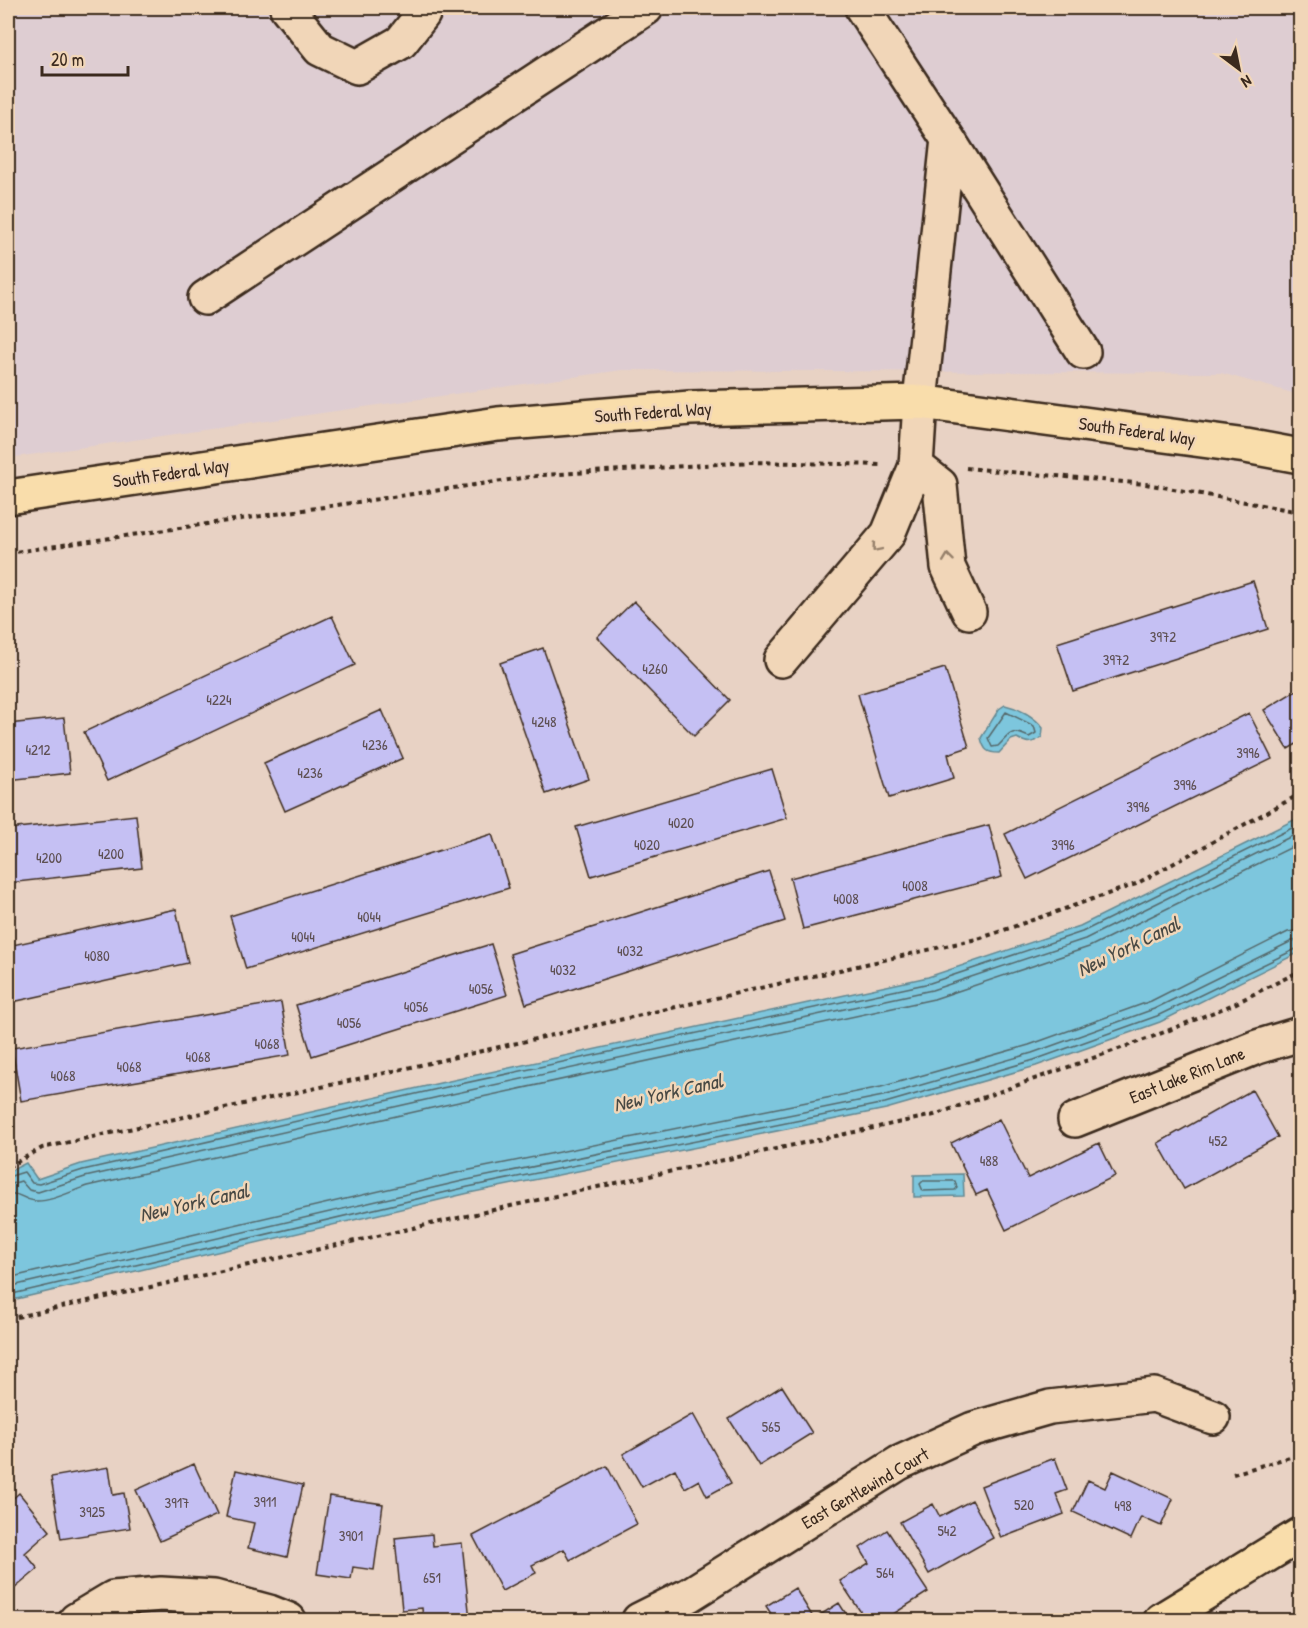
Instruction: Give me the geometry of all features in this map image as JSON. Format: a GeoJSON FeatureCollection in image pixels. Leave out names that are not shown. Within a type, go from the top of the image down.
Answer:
{"type":"FeatureCollection","features":[{"type":"Feature","properties":{"kind":"main road","name":"South Federal Way"},"geometry":{"type":"LineString","coordinates":[[8,497],[498,424],[690,408],[920,402],[1246,446],[1300,456]]}},
{"type":"Feature","properties":{"kind":"main road"},"geometry":{"type":"LineString","coordinates":[[1161,1620],[1300,1535]]}},
{"type":"Feature","properties":{"kind":"street"},"geometry":{"type":"LineString","coordinates":[[287,8],[320,49],[357,67],[401,42],[423,14],[422,8]]}},
{"type":"Feature","properties":{"kind":"street"},"geometry":{"type":"LineString","coordinates":[[205,298],[646,8]]}},
{"type":"Feature","properties":{"kind":"street"},"geometry":{"type":"LineString","coordinates":[[862,8],[1083,352]]}},
{"type":"Feature","properties":{"kind":"street"},"geometry":{"type":"LineString","coordinates":[[781,660],[888,534],[916,466],[920,402],[948,139]]}},
{"type":"Feature","properties":{"kind":"street"},"geometry":{"type":"LineString","coordinates":[[916,466],[940,485],[948,567],[969,612]]}},
{"type":"Feature","properties":{"kind":"street","name":"East Lake Rim Lane"},"geometry":{"type":"LineString","coordinates":[[1075,1120],[1257,1047],[1300,1034]]}},
{"type":"Feature","properties":{"kind":"street","name":"East Gentlewind Court"},"geometry":{"type":"LineString","coordinates":[[639,1620],[689,1595],[899,1463],[973,1429],[1050,1407],[1154,1395],[1213,1417]]}},
{"type":"Feature","properties":{"kind":"street"},"geometry":{"type":"LineString","coordinates":[[76,1620],[113,1598],[161,1594],[214,1597],[289,1620]]}},
{"type":"Feature","properties":{"kind":"path"},"geometry":{"type":"LineString","coordinates":[[8,553],[543,475],[751,462],[978,469],[1146,484],[1300,512]]}},
{"type":"Feature","properties":{"kind":"path"},"geometry":{"type":"LineString","coordinates":[[8,1167],[42,1148],[981,938],[1136,884],[1300,794]]}},
{"type":"Feature","properties":{"kind":"path"},"geometry":{"type":"LineString","coordinates":[[8,1319],[551,1197],[934,1115],[1152,1037],[1234,1005],[1300,971]]}},
{"type":"Feature","properties":{"kind":"path"},"geometry":{"type":"LineString","coordinates":[[1233,1474],[1300,1454]]}},
{"type":"Feature","properties":{"kind":"shaded area"},"geometry":{"type":"Polygon","coordinates":[[[8,8],[1300,8],[1300,395],[1221,373],[622,370],[8,458],[8,8]]]}},
{"type":"Feature","properties":{"kind":"water"},"geometry":{"type":"Polygon","coordinates":[[[1005,705],[1036,720],[1043,728],[1042,737],[1030,742],[1017,738],[1011,740],[999,753],[987,750],[981,738],[999,709],[1005,705]]]}},
{"type":"Feature","properties":{"kind":"water","name":"New York Canal"},"geometry":{"type":"Polygon","coordinates":[[[1300,817],[1300,952],[1160,1022],[1036,1066],[886,1109],[469,1193],[8,1301],[8,1172],[26,1163],[37,1179],[81,1164],[928,977],[1080,926],[1300,817]]]}},
{"type":"Feature","properties":{"kind":"water"},"geometry":{"type":"Polygon","coordinates":[[[963,1174],[964,1196],[914,1197],[914,1175],[963,1174]]]}},
{"type":"Feature","properties":{"kind":"building"},"geometry":{"type":"Polygon","coordinates":[[[1253,581],[1268,629],[1073,691],[1057,643],[1253,581]]]}},
{"type":"Feature","properties":{"kind":"building"},"geometry":{"type":"Polygon","coordinates":[[[634,601],[730,700],[694,736],[597,637],[634,601]]]}},
{"type":"Feature","properties":{"kind":"building"},"geometry":{"type":"Polygon","coordinates":[[[332,616],[355,665],[107,781],[84,732],[332,616]]]}},
{"type":"Feature","properties":{"kind":"building"},"geometry":{"type":"Polygon","coordinates":[[[543,648],[589,779],[546,794],[500,663],[543,648]]]}},
{"type":"Feature","properties":{"kind":"building"},"geometry":{"type":"Polygon","coordinates":[[[945,668],[969,747],[948,754],[954,778],[889,798],[858,694],[945,668]]]}},
{"type":"Feature","properties":{"kind":"building"},"geometry":{"type":"Polygon","coordinates":[[[1300,688],[1300,742],[1288,749],[1264,710],[1300,688]]]}},
{"type":"Feature","properties":{"kind":"building"},"geometry":{"type":"Polygon","coordinates":[[[382,710],[403,758],[285,811],[264,763],[382,710]]]}},
{"type":"Feature","properties":{"kind":"building"},"geometry":{"type":"Polygon","coordinates":[[[1249,713],[1272,759],[1027,879],[1005,834],[1249,713]]]}},
{"type":"Feature","properties":{"kind":"building"},"geometry":{"type":"Polygon","coordinates":[[[64,718],[70,773],[8,780],[8,724],[64,718]]]}},
{"type":"Feature","properties":{"kind":"building"},"geometry":{"type":"Polygon","coordinates":[[[772,769],[787,818],[591,876],[576,827],[772,769]]]}},
{"type":"Feature","properties":{"kind":"building"},"geometry":{"type":"Polygon","coordinates":[[[136,815],[142,868],[8,883],[8,829],[136,815]]]}},
{"type":"Feature","properties":{"kind":"building"},"geometry":{"type":"Polygon","coordinates":[[[989,825],[1002,877],[803,929],[790,878],[989,825]]]}},
{"type":"Feature","properties":{"kind":"building"},"geometry":{"type":"Polygon","coordinates":[[[492,834],[509,888],[246,969],[230,916],[492,834]]]}},
{"type":"Feature","properties":{"kind":"building"},"geometry":{"type":"Polygon","coordinates":[[[769,871],[785,921],[526,1004],[510,954],[769,871]]]}},
{"type":"Feature","properties":{"kind":"building"},"geometry":{"type":"Polygon","coordinates":[[[176,909],[188,963],[8,1003],[8,946],[176,909]]]}},
{"type":"Feature","properties":{"kind":"building"},"geometry":{"type":"Polygon","coordinates":[[[491,944],[507,995],[312,1056],[296,1005],[491,944]]]}},
{"type":"Feature","properties":{"kind":"building"},"geometry":{"type":"Polygon","coordinates":[[[281,1002],[290,1055],[21,1101],[12,1048],[281,1002]]]}},
{"type":"Feature","properties":{"kind":"building"},"geometry":{"type":"Polygon","coordinates":[[[1252,1090],[1278,1137],[1184,1189],[1158,1143],[1252,1090]]]}},
{"type":"Feature","properties":{"kind":"building"},"geometry":{"type":"Polygon","coordinates":[[[999,1119],[1028,1178],[1099,1143],[1115,1176],[1006,1230],[987,1190],[976,1195],[951,1143],[999,1119]]]}},
{"type":"Feature","properties":{"kind":"building"},"geometry":{"type":"Polygon","coordinates":[[[1300,1379],[1300,1407],[1292,1382],[1300,1379]]]}},
{"type":"Feature","properties":{"kind":"building"},"geometry":{"type":"Polygon","coordinates":[[[782,1386],[812,1433],[759,1466],[729,1419],[782,1386]]]}},
{"type":"Feature","properties":{"kind":"building"},"geometry":{"type":"Polygon","coordinates":[[[693,1414],[731,1483],[707,1496],[699,1480],[685,1488],[675,1469],[642,1487],[623,1454],[693,1414]]]}},
{"type":"Feature","properties":{"kind":"building"},"geometry":{"type":"Polygon","coordinates":[[[1055,1458],[1067,1490],[1056,1494],[1064,1514],[1001,1538],[981,1486],[1055,1458]]]}},
{"type":"Feature","properties":{"kind":"building"},"geometry":{"type":"Polygon","coordinates":[[[194,1464],[217,1515],[160,1541],[136,1490],[194,1464]]]}},
{"type":"Feature","properties":{"kind":"building"},"geometry":{"type":"Polygon","coordinates":[[[607,1466],[637,1524],[570,1560],[564,1549],[532,1565],[536,1573],[502,1591],[473,1536],[607,1466]]]}},
{"type":"Feature","properties":{"kind":"building"},"geometry":{"type":"Polygon","coordinates":[[[109,1467],[113,1495],[124,1493],[130,1528],[61,1539],[51,1477],[109,1467]]]}},
{"type":"Feature","properties":{"kind":"building"},"geometry":{"type":"Polygon","coordinates":[[[236,1470],[303,1485],[287,1557],[248,1548],[254,1523],[226,1517],[236,1470]]]}},
{"type":"Feature","properties":{"kind":"building"},"geometry":{"type":"Polygon","coordinates":[[[1113,1471],[1173,1499],[1161,1526],[1141,1517],[1131,1539],[1073,1512],[1088,1480],[1105,1488],[1113,1471]]]}},
{"type":"Feature","properties":{"kind":"building"},"geometry":{"type":"Polygon","coordinates":[[[19,1493],[50,1531],[25,1553],[38,1569],[8,1594],[8,1503],[19,1493]]]}},
{"type":"Feature","properties":{"kind":"building"},"geometry":{"type":"Polygon","coordinates":[[[329,1496],[383,1504],[374,1570],[353,1567],[351,1579],[317,1574],[329,1496]]]}},
{"type":"Feature","properties":{"kind":"building"},"geometry":{"type":"Polygon","coordinates":[[[972,1500],[993,1538],[929,1574],[900,1522],[933,1504],[940,1517],[972,1500]]]}},
{"type":"Feature","properties":{"kind":"building"},"geometry":{"type":"Polygon","coordinates":[[[887,1530],[928,1592],[884,1620],[866,1620],[840,1581],[869,1563],[860,1548],[887,1530]]]}},
{"type":"Feature","properties":{"kind":"building"},"geometry":{"type":"Polygon","coordinates":[[[432,1534],[433,1546],[462,1543],[470,1620],[423,1620],[422,1608],[402,1610],[395,1538],[432,1534]]]}},
{"type":"Feature","properties":{"kind":"building"},"geometry":{"type":"Polygon","coordinates":[[[795,1588],[814,1619],[839,1603],[850,1620],[775,1620],[766,1606],[795,1588]]]}}]}
